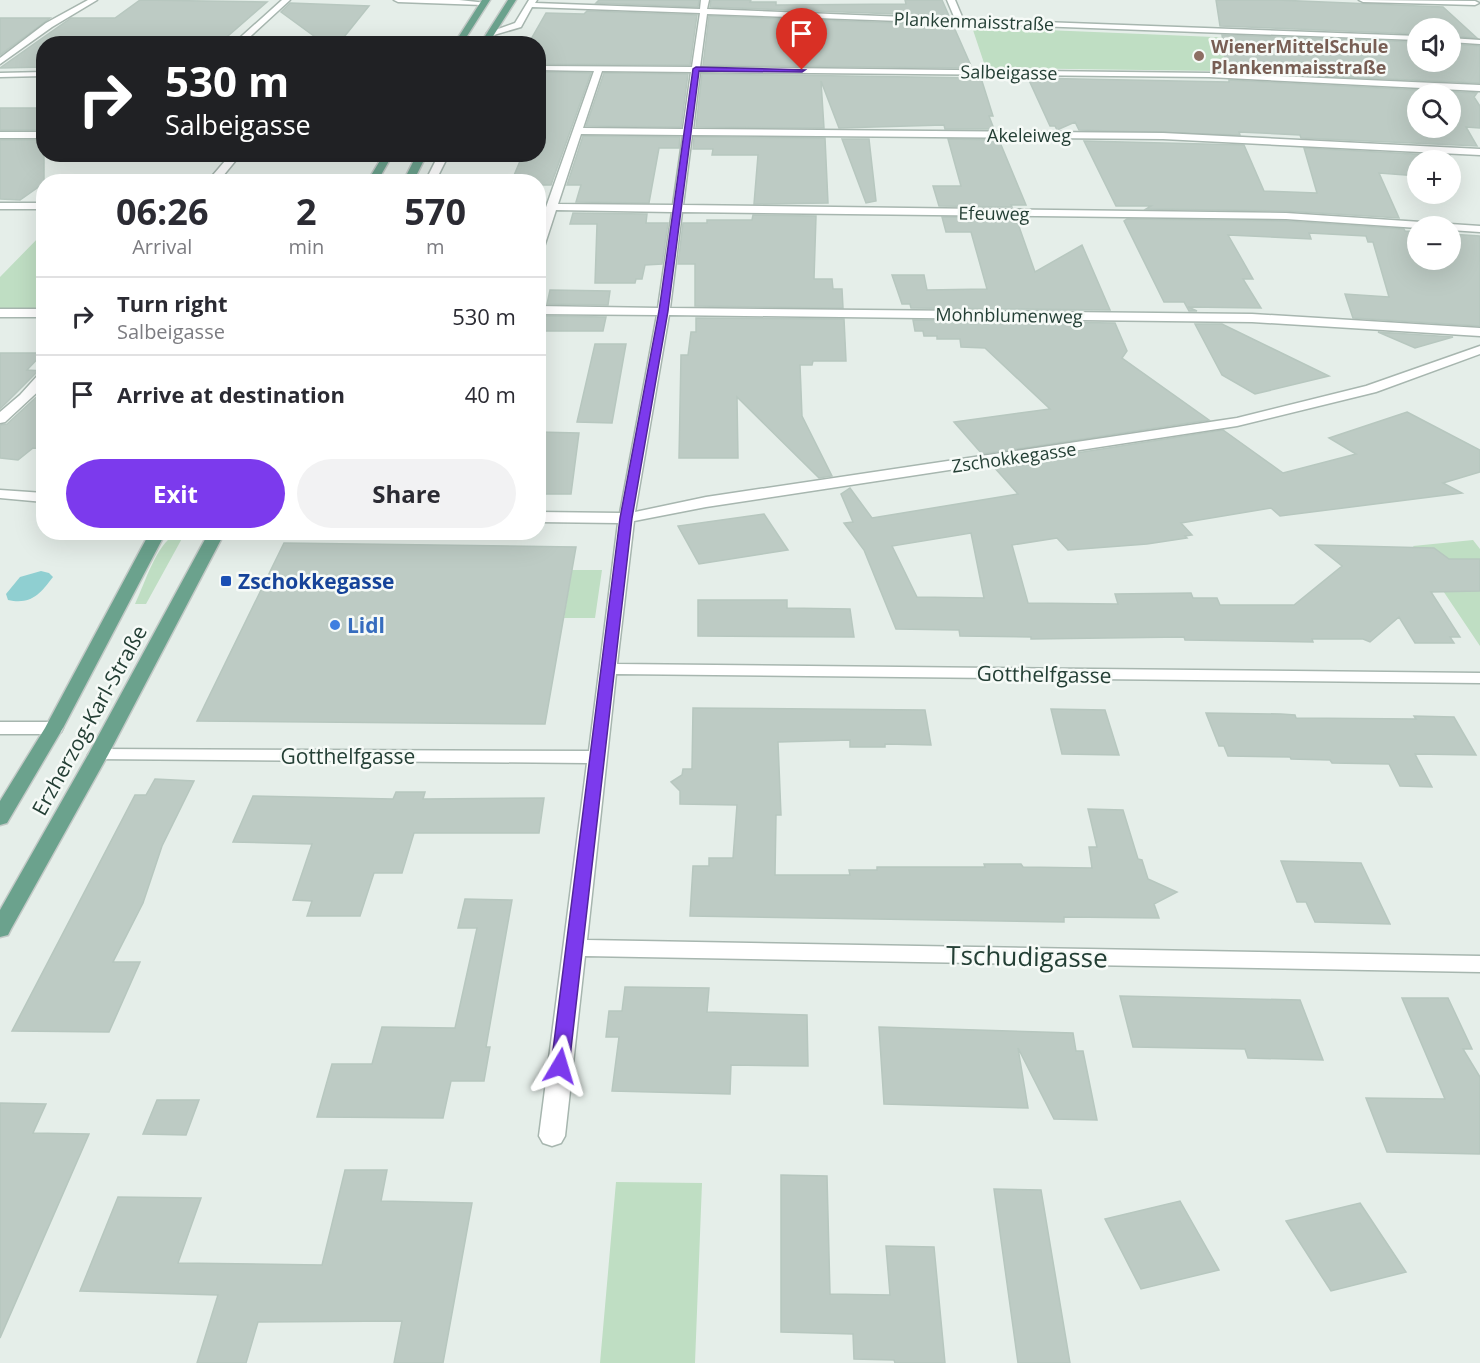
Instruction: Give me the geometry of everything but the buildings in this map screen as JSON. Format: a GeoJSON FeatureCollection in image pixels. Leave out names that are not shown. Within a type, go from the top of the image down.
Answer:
{"type":"FeatureCollection","features":[{"type":"Feature","properties":{"kind":"main road"},"geometry":{"type":"LineString","coordinates":[[490,35],[512,0]]}},
{"type":"Feature","properties":{"kind":"main road"},"geometry":{"type":"LineString","coordinates":[[463,36],[484,2]]}},
{"type":"Feature","properties":{"kind":"main road","name":"Erzherzog-Karl-Straße"},"geometry":{"type":"LineString","coordinates":[[0,818],[54,728],[154,540]]}},
{"type":"Feature","properties":{"kind":"main road","name":"Erzherzog-Karl-Straße"},"geometry":{"type":"LineString","coordinates":[[0,929],[98,755],[213,540]]}},
{"type":"Feature","properties":{"kind":"street"},"geometry":{"type":"LineString","coordinates":[[0,62],[49,25],[93,0]]}},
{"type":"Feature","properties":{"kind":"street"},"geometry":{"type":"LineString","coordinates":[[246,36],[286,0]]}},
{"type":"Feature","properties":{"kind":"street"},"geometry":{"type":"LineString","coordinates":[[398,0],[484,2]]}},
{"type":"Feature","properties":{"kind":"street"},"geometry":{"type":"LineString","coordinates":[[552,1136],[626,518],[664,311],[705,0]]}},
{"type":"Feature","properties":{"kind":"street"},"geometry":{"type":"LineString","coordinates":[[951,0],[960,21]]}},
{"type":"Feature","properties":{"kind":"street"},"geometry":{"type":"LineString","coordinates":[[1363,0],[1475,4]]}},
{"type":"Feature","properties":{"kind":"street"},"geometry":{"type":"LineString","coordinates":[[490,35],[518,25],[532,3]]}},
{"type":"Feature","properties":{"kind":"street","name":"Plankenmaisstraße"},"geometry":{"type":"LineString","coordinates":[[532,3],[704,12],[1407,38]]}},
{"type":"Feature","properties":{"kind":"street"},"geometry":{"type":"LineString","coordinates":[[1461,41],[1480,42]]}},
{"type":"Feature","properties":{"kind":"street","name":"Salbeigasse"},"geometry":{"type":"LineString","coordinates":[[546,68],[1198,75],[1480,88]]}},
{"type":"Feature","properties":{"kind":"street"},"geometry":{"type":"LineString","coordinates":[[546,222],[599,68]]}},
{"type":"Feature","properties":{"kind":"street"},"geometry":{"type":"LineString","coordinates":[[0,75],[36,74]]}},
{"type":"Feature","properties":{"kind":"street","name":"Akeleiweg"},"geometry":{"type":"LineString","coordinates":[[579,131],[1163,136],[1480,152]]}},
{"type":"Feature","properties":{"kind":"street"},"geometry":{"type":"LineString","coordinates":[[0,135],[36,135]]}},
{"type":"Feature","properties":{"kind":"street"},"geometry":{"type":"LineString","coordinates":[[219,174],[230,162]]}},
{"type":"Feature","properties":{"kind":"street"},"geometry":{"type":"LineString","coordinates":[[0,206],[36,206]]}},
{"type":"Feature","properties":{"kind":"street","name":"Efeuweg"},"geometry":{"type":"LineString","coordinates":[[551,207],[1286,216],[1407,224]]}},
{"type":"Feature","properties":{"kind":"street"},"geometry":{"type":"LineString","coordinates":[[1461,229],[1480,230]]}},
{"type":"Feature","properties":{"kind":"street","name":"Mohnblumenweg"},"geometry":{"type":"LineString","coordinates":[[546,310],[1252,318],[1480,332]]}},
{"type":"Feature","properties":{"kind":"street"},"geometry":{"type":"LineString","coordinates":[[0,313],[36,313]]}},
{"type":"Feature","properties":{"kind":"street","name":"Zschokkegasse"},"geometry":{"type":"LineString","coordinates":[[546,517],[626,518],[706,502],[1106,444],[1238,422],[1371,389],[1480,350]]}},
{"type":"Feature","properties":{"kind":"street"},"geometry":{"type":"LineString","coordinates":[[0,419],[36,386]]}},
{"type":"Feature","properties":{"kind":"street"},"geometry":{"type":"LineString","coordinates":[[0,495],[36,497]]}},
{"type":"Feature","properties":{"kind":"street","name":"Gotthelfgasse"},"geometry":{"type":"LineString","coordinates":[[608,669],[1480,678]]}},
{"type":"Feature","properties":{"kind":"street"},"geometry":{"type":"LineString","coordinates":[[0,728],[54,728]]}},
{"type":"Feature","properties":{"kind":"street","name":"Gotthelfgasse"},"geometry":{"type":"LineString","coordinates":[[98,755],[597,757]]}},
{"type":"Feature","properties":{"kind":"street","name":"Tschudigasse"},"geometry":{"type":"LineString","coordinates":[[574,948],[1480,964]]}},
{"type":"Feature","properties":{"kind":"green space","name":"WienerMittelSchule Plankenmaisstraße"},"geometry":{"type":"Polygon","coordinates":[[[972,27],[1238,38],[1371,63],[1376,79],[1217,71],[989,68],[985,66],[972,27]]]}},
{"type":"Feature","properties":{"kind":"green space"},"geometry":{"type":"Polygon","coordinates":[[[36,240],[36,311],[0,310],[0,277],[36,240]]]}},
{"type":"Feature","properties":{"kind":"green space"},"geometry":{"type":"Polygon","coordinates":[[[168,540],[181,540],[146,604],[135,604],[147,575],[168,540]]]}},
{"type":"Feature","properties":{"kind":"green space"},"geometry":{"type":"Polygon","coordinates":[[[1473,540],[1480,549],[1480,646],[1413,546],[1473,540]]]}},
{"type":"Feature","properties":{"kind":"green space"},"geometry":{"type":"Polygon","coordinates":[[[572,570],[602,570],[595,618],[564,618],[572,570]]]}},
{"type":"Feature","properties":{"kind":"green space"},"geometry":{"type":"Polygon","coordinates":[[[616,1182],[702,1183],[695,1363],[600,1363],[616,1182]]]}},
{"type":"Feature","properties":{"kind":"water"},"geometry":{"type":"Polygon","coordinates":[[[41,571],[53,577],[39,593],[23,601],[8,600],[6,594],[20,577],[41,571]]]}},
{"type":"Feature","properties":{"kind":"place","name":"WienerMittelSchule Plankenmaisstraße"},"geometry":{"type":"Point","coordinates":[1199,56]}},
{"type":"Feature","properties":{"kind":"place","name":"Zschokkegasse"},"geometry":{"type":"Point","coordinates":[226,581]}},
{"type":"Feature","properties":{"kind":"place","name":"Lidl"},"geometry":{"type":"Point","coordinates":[335,625]}},
{"type":"Feature","properties":{"kind":"route"},"geometry":{"type":"LineString","coordinates":[[560,1066],[626,518],[664,311],[696,69],[802,70]]}}]}
